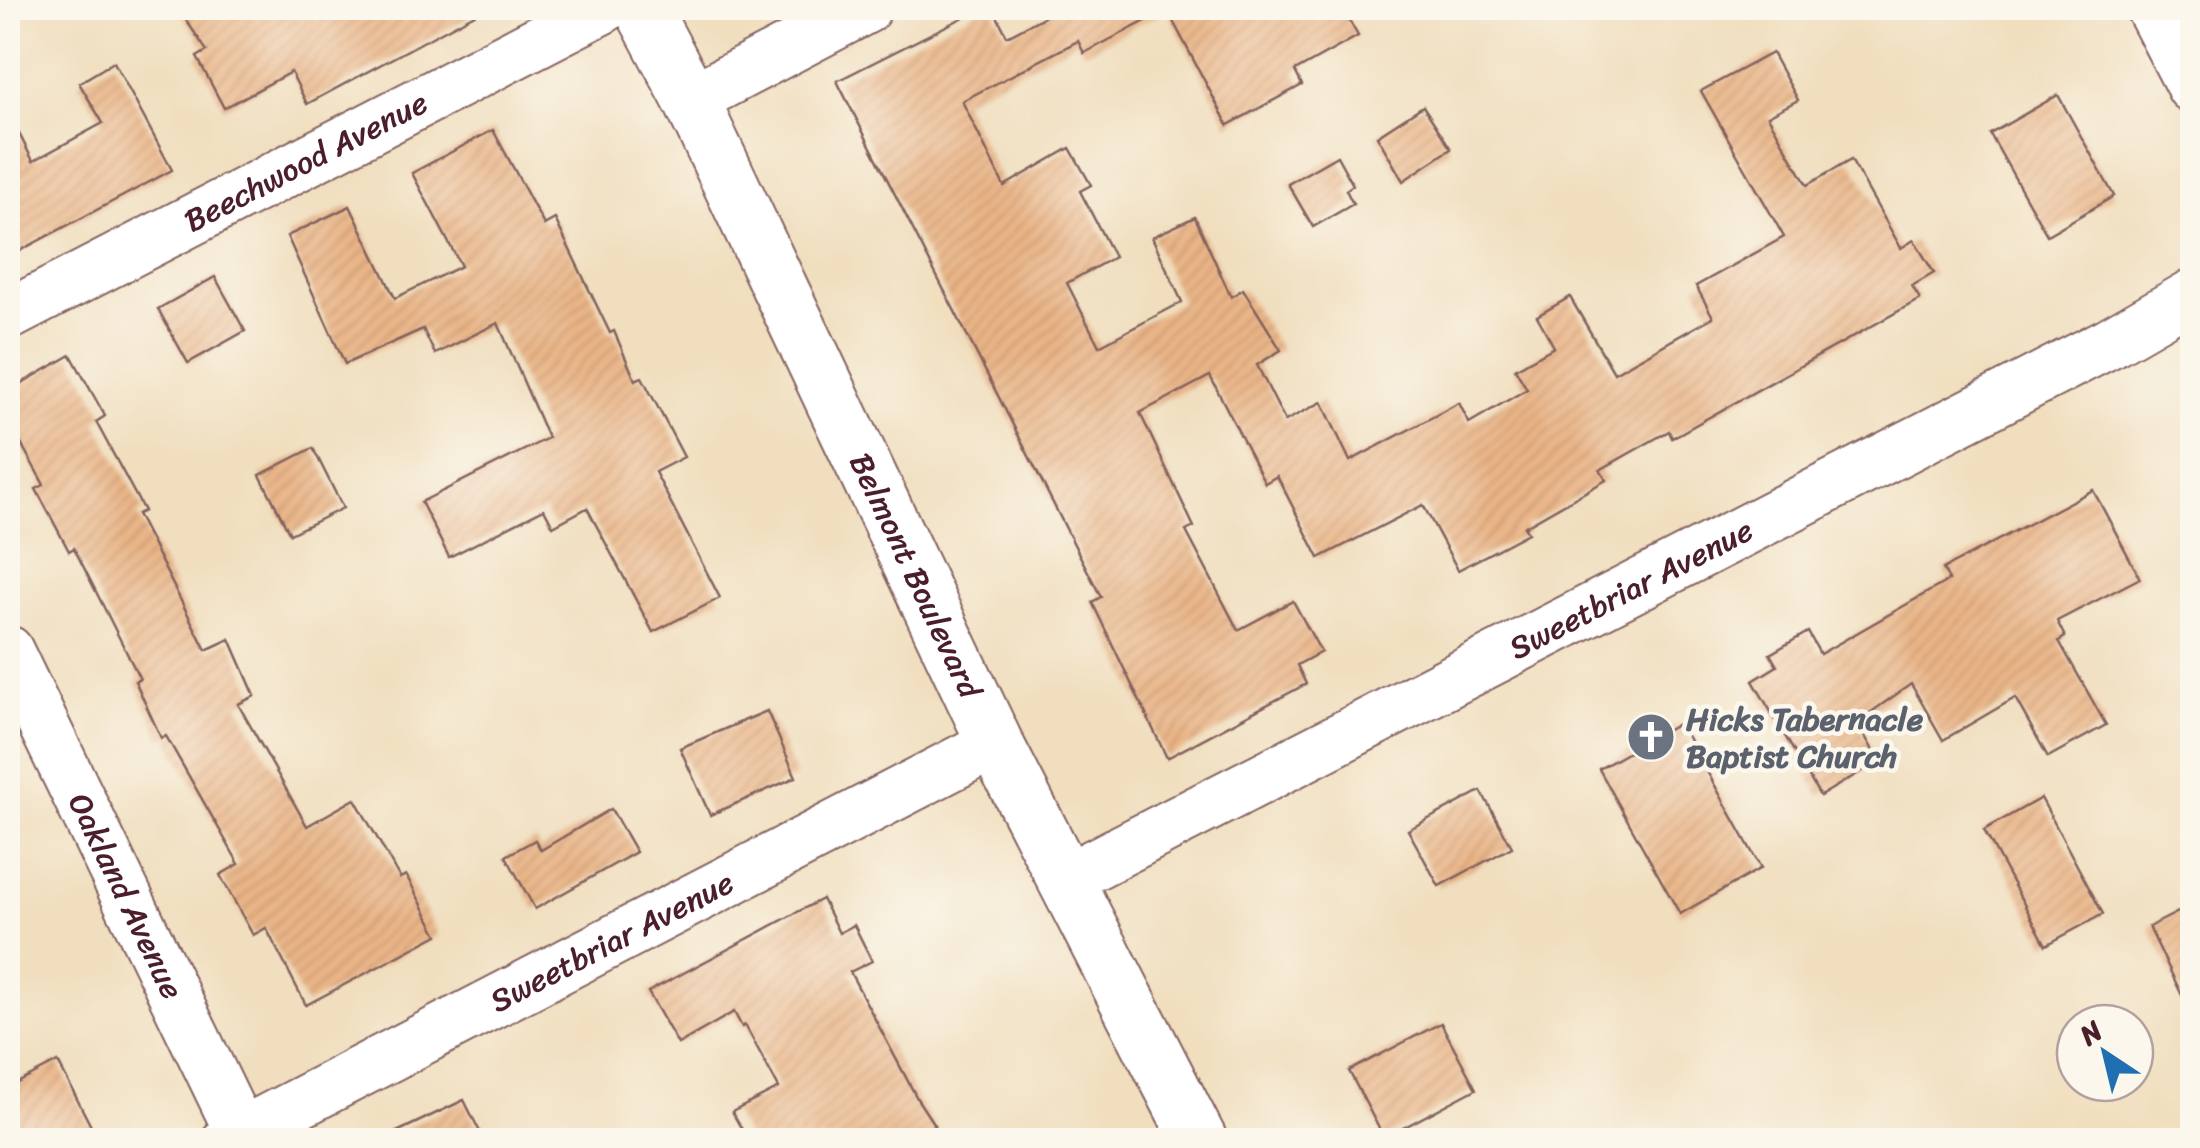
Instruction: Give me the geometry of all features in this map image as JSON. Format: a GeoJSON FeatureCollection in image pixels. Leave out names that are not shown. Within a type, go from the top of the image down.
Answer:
{"type":"FeatureCollection","features":[{"type":"Feature","properties":{"kind":"street","name":"Beechwood Avenue"},"geometry":{"type":"LineString","coordinates":[[8,315],[603,8]]}},
{"type":"Feature","properties":{"kind":"street","name":"Belmont Boulevard"},"geometry":{"type":"LineString","coordinates":[[642,8],[691,100],[994,743],[1199,1140]]}},
{"type":"Feature","properties":{"kind":"street"},"geometry":{"type":"LineString","coordinates":[[691,100],[866,8]]}},
{"type":"Feature","properties":{"kind":"street"},"geometry":{"type":"LineString","coordinates":[[2151,8],[2192,87]]}},
{"type":"Feature","properties":{"kind":"street","name":"Sweetbriar Avenue"},"geometry":{"type":"LineString","coordinates":[[1066,879],[2110,343],[2192,295]]}},
{"type":"Feature","properties":{"kind":"street","name":"Oakland Avenue"},"geometry":{"type":"LineString","coordinates":[[8,651],[238,1138]]}},
{"type":"Feature","properties":{"kind":"street","name":"Sweetbriar Avenue"},"geometry":{"type":"LineString","coordinates":[[238,1138],[994,743]]}},
{"type":"Feature","properties":{"kind":"building"},"geometry":{"type":"Polygon","coordinates":[[[178,8],[486,8],[307,104],[291,72],[224,108],[197,57],[207,51],[178,8]]]}},
{"type":"Feature","properties":{"kind":"building"},"geometry":{"type":"Polygon","coordinates":[[[982,8],[993,8],[1007,36],[1061,8],[1342,8],[1358,36],[1295,71],[1302,85],[1228,125],[1167,10],[1084,53],[1078,41],[962,101],[1004,186],[1070,148],[1091,185],[1080,191],[1114,257],[1067,283],[1099,346],[1182,302],[1152,237],[1195,217],[1231,297],[1243,289],[1281,350],[1257,365],[1285,421],[1322,402],[1350,461],[1459,403],[1469,423],[1527,389],[1515,369],[1554,347],[1537,316],[1570,297],[1614,373],[1713,317],[1696,286],[1784,237],[1701,91],[1772,53],[1798,100],[1768,116],[1807,185],[1851,160],[1901,248],[1914,240],[1934,273],[1912,286],[1920,299],[1672,438],[1669,431],[1600,470],[1606,480],[1524,527],[1528,533],[1458,570],[1423,505],[1319,558],[1277,476],[1265,483],[1210,376],[1140,413],[1194,527],[1186,531],[1238,630],[1293,601],[1321,652],[1297,665],[1306,684],[1167,758],[1092,602],[1101,597],[837,81],[982,8]]]}},
{"type":"Feature","properties":{"kind":"building"},"geometry":{"type":"Polygon","coordinates":[[[114,62],[172,170],[8,257],[8,112],[33,161],[103,123],[79,83],[114,62]]]}},
{"type":"Feature","properties":{"kind":"building"},"geometry":{"type":"Polygon","coordinates":[[[2058,95],[2114,196],[2047,235],[1990,134],[2058,95]]]}},
{"type":"Feature","properties":{"kind":"building"},"geometry":{"type":"Polygon","coordinates":[[[1423,106],[1451,149],[1403,181],[1377,136],[1423,106]]]}},
{"type":"Feature","properties":{"kind":"building"},"geometry":{"type":"Polygon","coordinates":[[[493,130],[544,225],[555,219],[635,380],[642,377],[684,457],[655,472],[720,598],[653,632],[587,508],[553,526],[544,509],[449,557],[421,502],[548,438],[498,323],[435,354],[423,329],[345,364],[287,236],[350,206],[395,298],[461,266],[412,173],[493,130]]]}},
{"type":"Feature","properties":{"kind":"building"},"geometry":{"type":"Polygon","coordinates":[[[1337,156],[1353,185],[1346,190],[1353,204],[1313,227],[1288,184],[1337,156]]]}},
{"type":"Feature","properties":{"kind":"building"},"geometry":{"type":"Polygon","coordinates":[[[215,277],[245,331],[188,363],[158,309],[215,277]]]}},
{"type":"Feature","properties":{"kind":"building"},"geometry":{"type":"Polygon","coordinates":[[[71,355],[105,416],[96,422],[144,511],[137,514],[206,650],[230,639],[255,696],[238,704],[307,826],[355,799],[400,878],[406,875],[438,935],[306,1005],[266,928],[253,935],[220,875],[239,864],[166,736],[161,738],[135,681],[140,679],[74,548],[69,551],[36,489],[44,485],[8,420],[8,391],[71,355]]]}},
{"type":"Feature","properties":{"kind":"building"},"geometry":{"type":"Polygon","coordinates":[[[313,448],[343,508],[290,534],[260,475],[313,448]]]}},
{"type":"Feature","properties":{"kind":"building"},"geometry":{"type":"Polygon","coordinates":[[[2093,490],[2140,578],[2057,621],[2065,637],[2059,641],[2106,725],[2048,757],[2015,698],[1943,740],[1911,684],[1857,722],[1879,761],[1820,796],[1753,681],[1777,666],[1770,654],[1808,632],[1820,654],[1949,580],[1943,569],[2093,490]]]}},
{"type":"Feature","properties":{"kind":"building"},"geometry":{"type":"Polygon","coordinates":[[[767,711],[796,777],[710,815],[680,748],[767,711]]]}},
{"type":"Feature","properties":{"kind":"building"},"geometry":{"type":"Polygon","coordinates":[[[1680,723],[1761,868],[1680,914],[1599,769],[1680,723]]]}},
{"type":"Feature","properties":{"kind":"building"},"geometry":{"type":"Polygon","coordinates":[[[1481,791],[1512,847],[1439,886],[1408,830],[1481,791]]]}},
{"type":"Feature","properties":{"kind":"building"},"geometry":{"type":"Polygon","coordinates":[[[2041,798],[2103,914],[2046,945],[1984,830],[2041,798]]]}},
{"type":"Feature","properties":{"kind":"building"},"geometry":{"type":"Polygon","coordinates":[[[611,809],[636,852],[535,909],[506,856],[535,840],[541,850],[611,809]]]}},
{"type":"Feature","properties":{"kind":"building"},"geometry":{"type":"Polygon","coordinates":[[[822,899],[839,933],[854,925],[872,961],[850,972],[918,1100],[944,1140],[748,1140],[732,1112],[779,1088],[745,1025],[742,1027],[734,1012],[678,1044],[648,992],[822,899]]]}},
{"type":"Feature","properties":{"kind":"building"},"geometry":{"type":"Polygon","coordinates":[[[2192,905],[2192,1016],[2149,927],[2192,905]]]}},
{"type":"Feature","properties":{"kind":"building"},"geometry":{"type":"Polygon","coordinates":[[[1441,1023],[1476,1089],[1384,1138],[1349,1071],[1441,1023]]]}},
{"type":"Feature","properties":{"kind":"building"},"geometry":{"type":"Polygon","coordinates":[[[58,1062],[98,1140],[8,1140],[8,1088],[58,1062]]]}},
{"type":"Feature","properties":{"kind":"building"},"geometry":{"type":"Polygon","coordinates":[[[464,1100],[484,1140],[380,1140],[464,1100]]]}},
{"type":"Feature","properties":{"kind":"place","name":"Hicks Tabernacle Baptist Church"},"geometry":{"type":"Point","coordinates":[1651,737]}}]}
